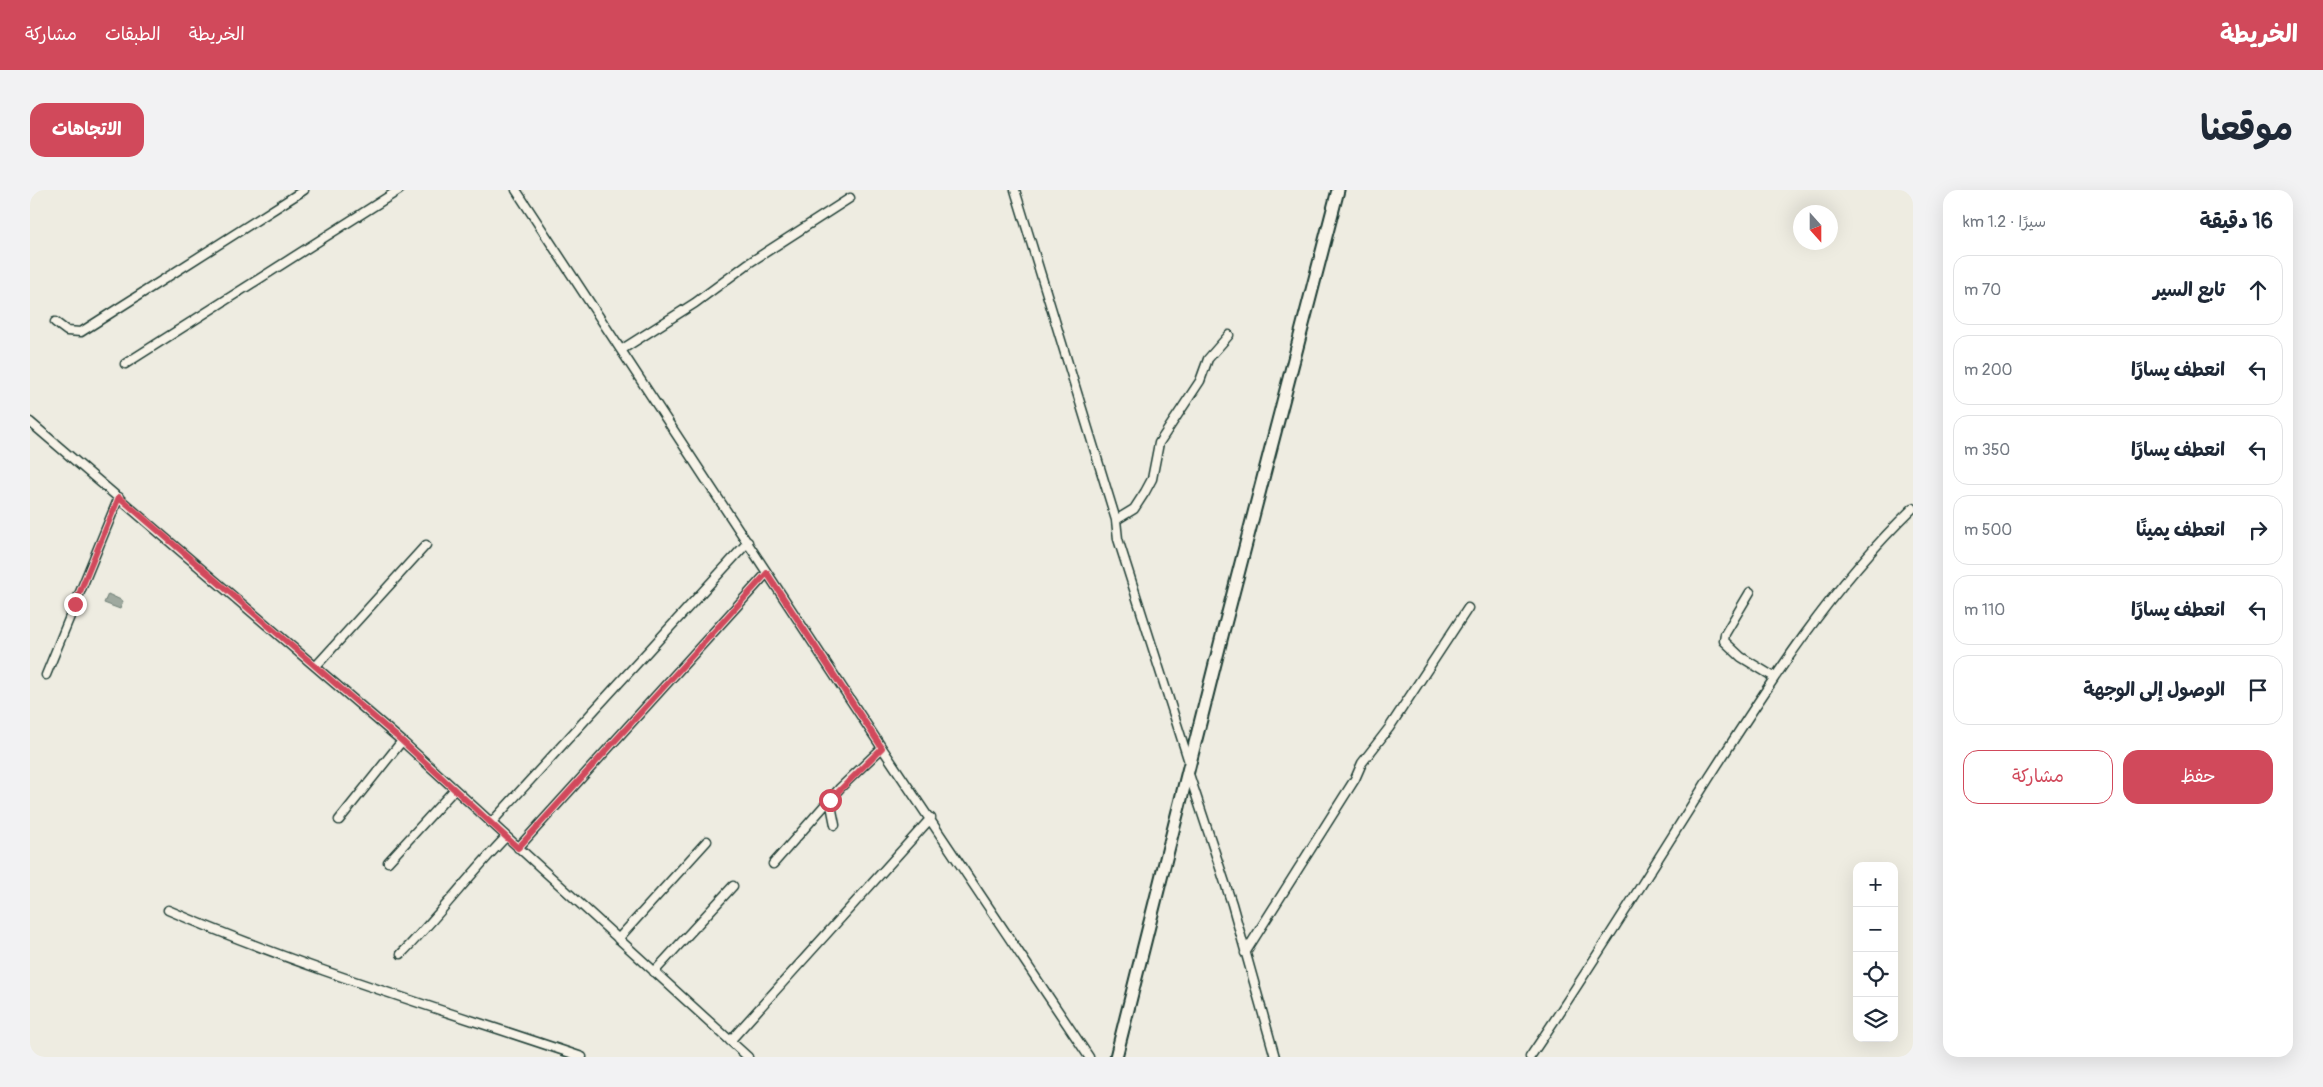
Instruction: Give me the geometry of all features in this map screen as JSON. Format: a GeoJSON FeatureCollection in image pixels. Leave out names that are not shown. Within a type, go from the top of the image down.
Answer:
{"type":"FeatureCollection","features":[{"type":"Feature","properties":{"kind":"main road"},"geometry":{"type":"LineString","coordinates":[[1116,1057],[1190,770],[1223,632],[1338,190]]}},
{"type":"Feature","properties":{"kind":"street"},"geometry":{"type":"LineString","coordinates":[[55,322],[68,331],[81,332],[304,190]]}},
{"type":"Feature","properties":{"kind":"street"},"geometry":{"type":"LineString","coordinates":[[125,364],[399,190]]}},
{"type":"Feature","properties":{"kind":"street"},"geometry":{"type":"LineString","coordinates":[[516,190],[882,748],[931,818],[1089,1057]]}},
{"type":"Feature","properties":{"kind":"street"},"geometry":{"type":"LineString","coordinates":[[1015,190],[1116,520],[1118,539],[1232,904],[1275,1057]]}},
{"type":"Feature","properties":{"kind":"street"},"geometry":{"type":"LineString","coordinates":[[621,350],[695,303],[749,263],[850,198]]}},
{"type":"Feature","properties":{"kind":"street"},"geometry":{"type":"LineString","coordinates":[[1116,520],[1134,509],[1145,492],[1152,479],[1160,443],[1200,381],[1208,358],[1229,335]]}},
{"type":"Feature","properties":{"kind":"street"},"geometry":{"type":"LineString","coordinates":[[30,422],[402,741],[748,1057]]}},
{"type":"Feature","properties":{"kind":"street"},"geometry":{"type":"LineString","coordinates":[[46,675],[119,497]]}},
{"type":"Feature","properties":{"kind":"street"},"geometry":{"type":"LineString","coordinates":[[1530,1057],[1774,676],[1824,606],[1874,546],[1913,508]]}},
{"type":"Feature","properties":{"kind":"street"},"geometry":{"type":"LineString","coordinates":[[491,823],[748,542]]}},
{"type":"Feature","properties":{"kind":"street"},"geometry":{"type":"LineString","coordinates":[[316,666],[426,545]]}},
{"type":"Feature","properties":{"kind":"street"},"geometry":{"type":"LineString","coordinates":[[518,848],[767,573]]}},
{"type":"Feature","properties":{"kind":"street"},"geometry":{"type":"LineString","coordinates":[[1750,592],[1725,634],[1724,641],[1741,657],[1774,676]]}},
{"type":"Feature","properties":{"kind":"street"},"geometry":{"type":"LineString","coordinates":[[1245,953],[1355,779],[1362,763],[1389,728],[1468,608]]}},
{"type":"Feature","properties":{"kind":"street"},"geometry":{"type":"LineString","coordinates":[[340,820],[402,741]]}},
{"type":"Feature","properties":{"kind":"street"},"geometry":{"type":"LineString","coordinates":[[773,864],[830,800],[882,748]]}},
{"type":"Feature","properties":{"kind":"street"},"geometry":{"type":"LineString","coordinates":[[388,862],[454,790]]}},
{"type":"Feature","properties":{"kind":"street"},"geometry":{"type":"LineString","coordinates":[[830,800],[835,825]]}},
{"type":"Feature","properties":{"kind":"street"},"geometry":{"type":"LineString","coordinates":[[730,1041],[931,818]]}},
{"type":"Feature","properties":{"kind":"street"},"geometry":{"type":"LineString","coordinates":[[401,954],[449,903],[477,867],[506,838]]}},
{"type":"Feature","properties":{"kind":"street"},"geometry":{"type":"LineString","coordinates":[[618,939],[707,840]]}},
{"type":"Feature","properties":{"kind":"street"},"geometry":{"type":"LineString","coordinates":[[654,972],[733,886]]}},
{"type":"Feature","properties":{"kind":"street"},"geometry":{"type":"LineString","coordinates":[[168,910],[321,970],[582,1057]]}},
{"type":"Feature","properties":{"kind":"shaded area"},"geometry":{"type":"Polygon","coordinates":[[[108,594],[123,601],[120,609],[104,603],[108,594]]]}},
{"type":"Feature","properties":{"kind":"route"},"geometry":{"type":"LineString","coordinates":[[75,604],[119,497],[402,741],[518,848],[767,573],[882,748],[830,800]]}}]}
